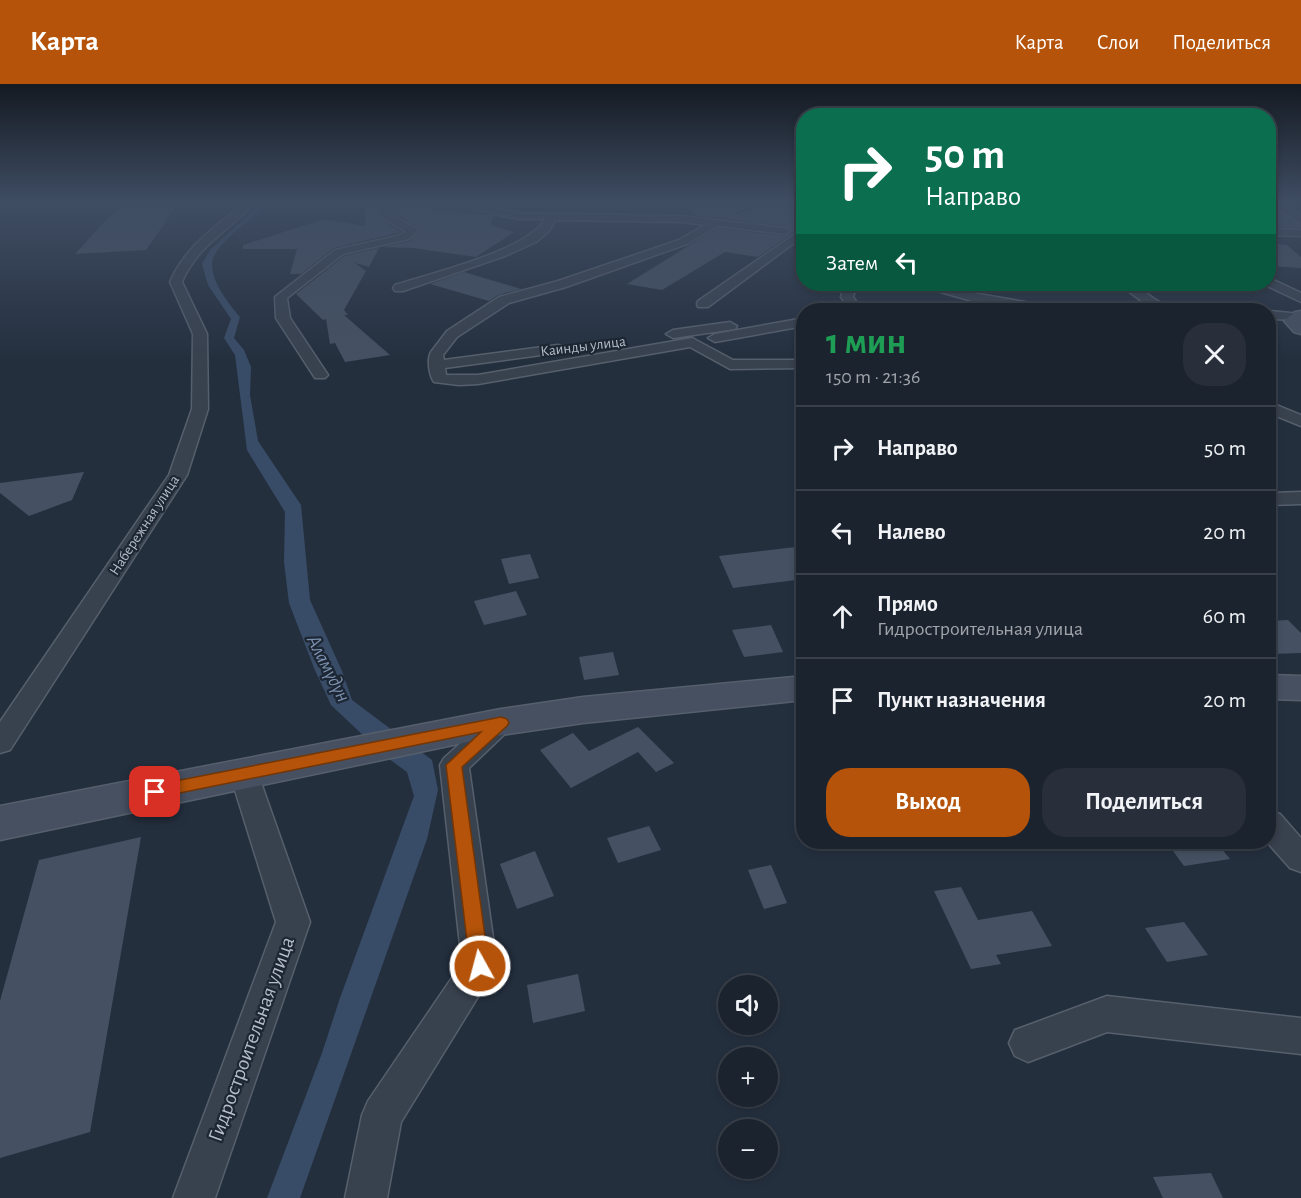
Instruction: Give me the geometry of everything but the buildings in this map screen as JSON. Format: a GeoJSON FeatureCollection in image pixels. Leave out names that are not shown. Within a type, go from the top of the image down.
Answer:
{"type":"FeatureCollection","features":[{"type":"Feature","properties":{"kind":"street","name":"Набережная улица"},"geometry":{"type":"LineString","coordinates":[[0,743],[178,475],[200,408],[200,334],[176,282],[181,266],[191,256]]}},
{"type":"Feature","properties":{"kind":"street"},"geometry":{"type":"LineString","coordinates":[[320,375],[284,318],[281,297],[334,256]]}},
{"type":"Feature","properties":{"kind":"street"},"geometry":{"type":"LineString","coordinates":[[399,288],[495,256]]}},
{"type":"Feature","properties":{"kind":"street"},"geometry":{"type":"LineString","coordinates":[[643,256],[562,284],[504,300],[452,334],[435,355],[439,379],[462,382],[796,323]]}},
{"type":"Feature","properties":{"kind":"street"},"geometry":{"type":"LineString","coordinates":[[703,304],[772,256]]}},
{"type":"Feature","properties":{"kind":"street"},"geometry":{"type":"LineString","coordinates":[[1276,286],[1301,298]]}},
{"type":"Feature","properties":{"kind":"street"},"geometry":{"type":"LineString","coordinates":[[951,291],[1002,303]]}},
{"type":"Feature","properties":{"kind":"street"},"geometry":{"type":"LineString","coordinates":[[1135,291],[1153,303]]}},
{"type":"Feature","properties":{"kind":"street"},"geometry":{"type":"LineString","coordinates":[[1276,316],[1300,320]]}},
{"type":"Feature","properties":{"kind":"street","name":"Каинды улица"},"geometry":{"type":"LineString","coordinates":[[437,365],[730,326]]}},
{"type":"Feature","properties":{"kind":"street"},"geometry":{"type":"LineString","coordinates":[[692,342],[730,365],[796,364]]}},
{"type":"Feature","properties":{"kind":"street"},"geometry":{"type":"LineString","coordinates":[[1276,410],[1301,421]]}},
{"type":"Feature","properties":{"kind":"street"},"geometry":{"type":"LineString","coordinates":[[1276,499],[1301,498]]}},
{"type":"Feature","properties":{"kind":"street"},"geometry":{"type":"LineString","coordinates":[[1276,687],[1301,688]]}},
{"type":"Feature","properties":{"kind":"street"},"geometry":{"type":"LineString","coordinates":[[0,823],[493,724],[583,710],[796,689]]}},
{"type":"Feature","properties":{"kind":"street"},"geometry":{"type":"LineString","coordinates":[[366,1198],[381,1114],[480,966],[454,765],[493,724]]}},
{"type":"Feature","properties":{"kind":"street","name":"Гидростроительная улица"},"geometry":{"type":"LineString","coordinates":[[194,1198],[293,922],[244,774]]}},
{"type":"Feature","properties":{"kind":"street"},"geometry":{"type":"LineString","coordinates":[[1276,831],[1301,859]]}},
{"type":"Feature","properties":{"kind":"street"},"geometry":{"type":"LineString","coordinates":[[1028,1043],[1107,1014],[1301,1036]]}},
{"type":"Feature","properties":{"kind":"water","name":"Аламүдүн"},"geometry":{"type":"Polygon","coordinates":[[[207,256],[215,256],[212,264],[218,286],[240,317],[234,338],[244,350],[251,367],[250,395],[258,441],[301,505],[310,600],[342,671],[352,700],[432,760],[438,790],[427,839],[300,1198],[267,1198],[322,1053],[414,796],[407,772],[385,756],[331,705],[314,668],[289,603],[284,562],[285,512],[247,450],[235,355],[224,338],[231,319],[208,285],[202,264],[207,256]]]}},
{"type":"Feature","properties":{"kind":"route"},"geometry":{"type":"LineString","coordinates":[[155,792],[501,723],[454,765],[480,966]]}}]}
